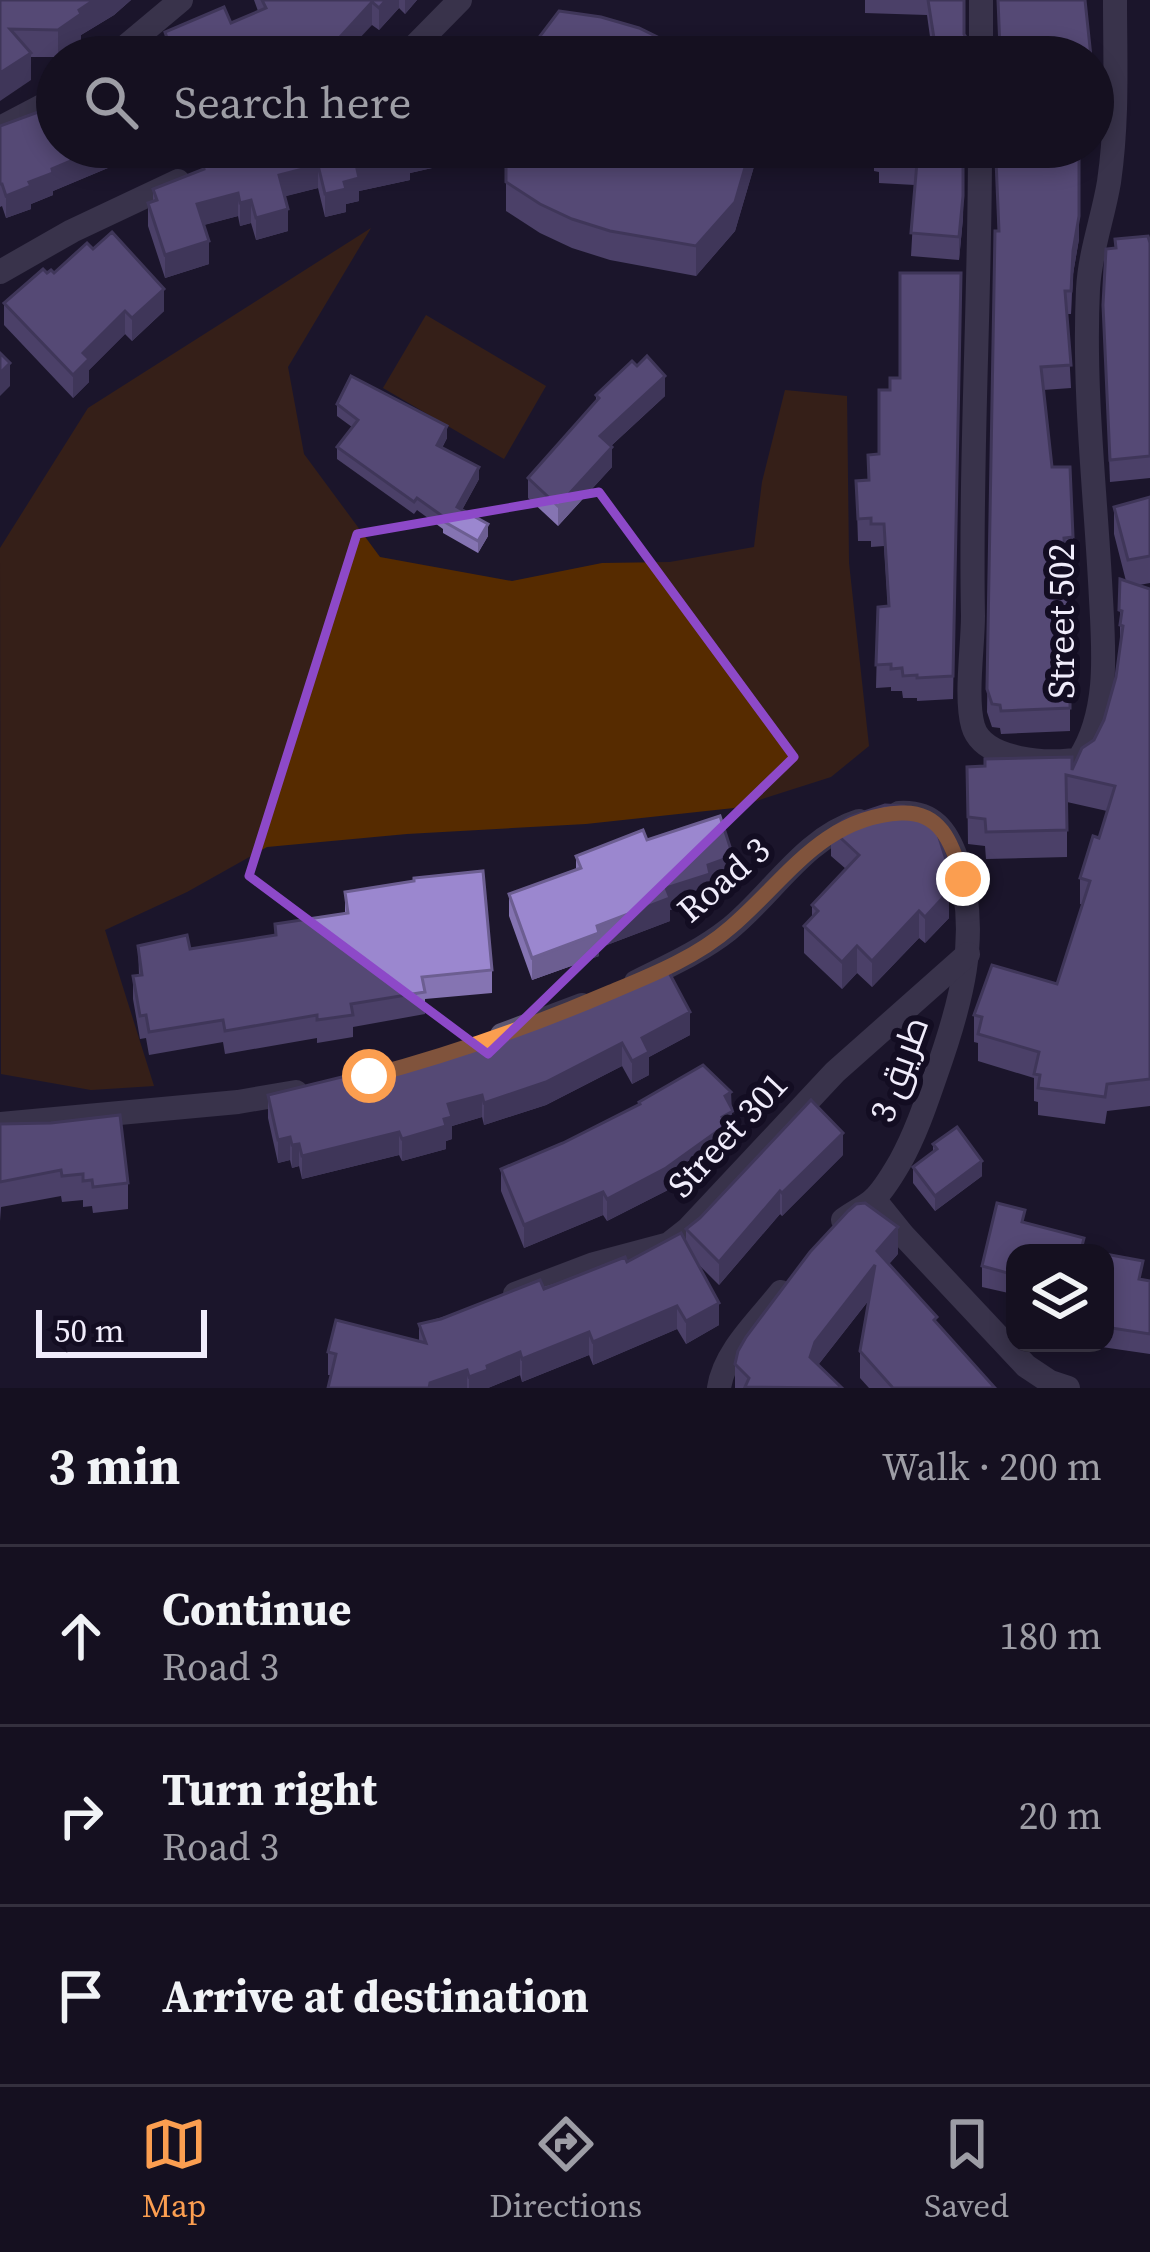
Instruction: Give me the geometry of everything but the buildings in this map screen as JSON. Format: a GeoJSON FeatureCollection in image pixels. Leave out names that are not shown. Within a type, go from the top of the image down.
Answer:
{"type":"FeatureCollection","features":[{"type":"Feature","properties":{"kind":"street"},"geometry":{"type":"LineString","coordinates":[[138,36],[182,0]]}},
{"type":"Feature","properties":{"kind":"street"},"geometry":{"type":"LineString","coordinates":[[425,36],[460,0]]}},
{"type":"Feature","properties":{"kind":"street"},"geometry":{"type":"LineString","coordinates":[[980,36],[981,0]]}},
{"type":"Feature","properties":{"kind":"street","name":"Street 502"},"geometry":{"type":"LineString","coordinates":[[1114,140],[1115,0]]}},
{"type":"Feature","properties":{"kind":"street"},"geometry":{"type":"LineString","coordinates":[[0,128],[36,109]]}},
{"type":"Feature","properties":{"kind":"street","name":"Street 502"},"geometry":{"type":"LineString","coordinates":[[979,168],[972,446],[973,729],[984,741],[1022,759],[1047,764],[1079,759],[1094,733],[1102,686],[1085,362],[1091,258],[1111,168]]}},
{"type":"Feature","properties":{"kind":"street"},"geometry":{"type":"LineString","coordinates":[[0,272],[199,172]]}},
{"type":"Feature","properties":{"kind":"street","name":"Road 3"},"geometry":{"type":"LineString","coordinates":[[472,1045],[610,993],[697,952],[727,931],[820,842],[847,825],[875,816],[906,812],[946,832],[963,879],[968,954]]}},
{"type":"Feature","properties":{"kind":"street","name":"طريق 3"},"geometry":{"type":"LineString","coordinates":[[874,1199],[915,1133],[960,1002],[968,954]]}},
{"type":"Feature","properties":{"kind":"street","name":"Street 301"},"geometry":{"type":"LineString","coordinates":[[491,1304],[594,1264],[669,1244],[835,1072],[968,954]]}},
{"type":"Feature","properties":{"kind":"street"},"geometry":{"type":"LineString","coordinates":[[0,1124],[238,1102],[315,1088]]}},
{"type":"Feature","properties":{"kind":"street"},"geometry":{"type":"LineString","coordinates":[[829,1233],[874,1199],[1025,1366],[1068,1388]]}},
{"type":"Feature","properties":{"kind":"street"},"geometry":{"type":"LineString","coordinates":[[719,1388],[732,1355],[791,1278]]}},
{"type":"Feature","properties":{"kind":"highlighted area"},"geometry":{"type":"Polygon","coordinates":[[[599,492],[794,757],[488,1054],[249,876],[357,534],[599,492]]]}},
{"type":"Feature","properties":{"kind":"shaded area"},"geometry":{"type":"Polygon","coordinates":[[[371,228],[288,367],[304,454],[380,557],[512,581],[602,563],[670,562],[754,547],[762,482],[785,390],[847,396],[849,563],[869,746],[831,777],[734,808],[586,824],[267,847],[105,930],[154,1086],[91,1090],[1,1074],[0,548],[88,408],[371,228]]]}},
{"type":"Feature","properties":{"kind":"shaded area"},"geometry":{"type":"Polygon","coordinates":[[[426,315],[546,386],[504,459],[383,388],[426,315]]]}},
{"type":"Feature","properties":{"kind":"route"},"geometry":{"type":"LineString","coordinates":[[369,1076],[537,1023],[697,952],[727,931],[820,842],[847,825],[906,812],[928,819],[946,832],[963,879]]}}]}
